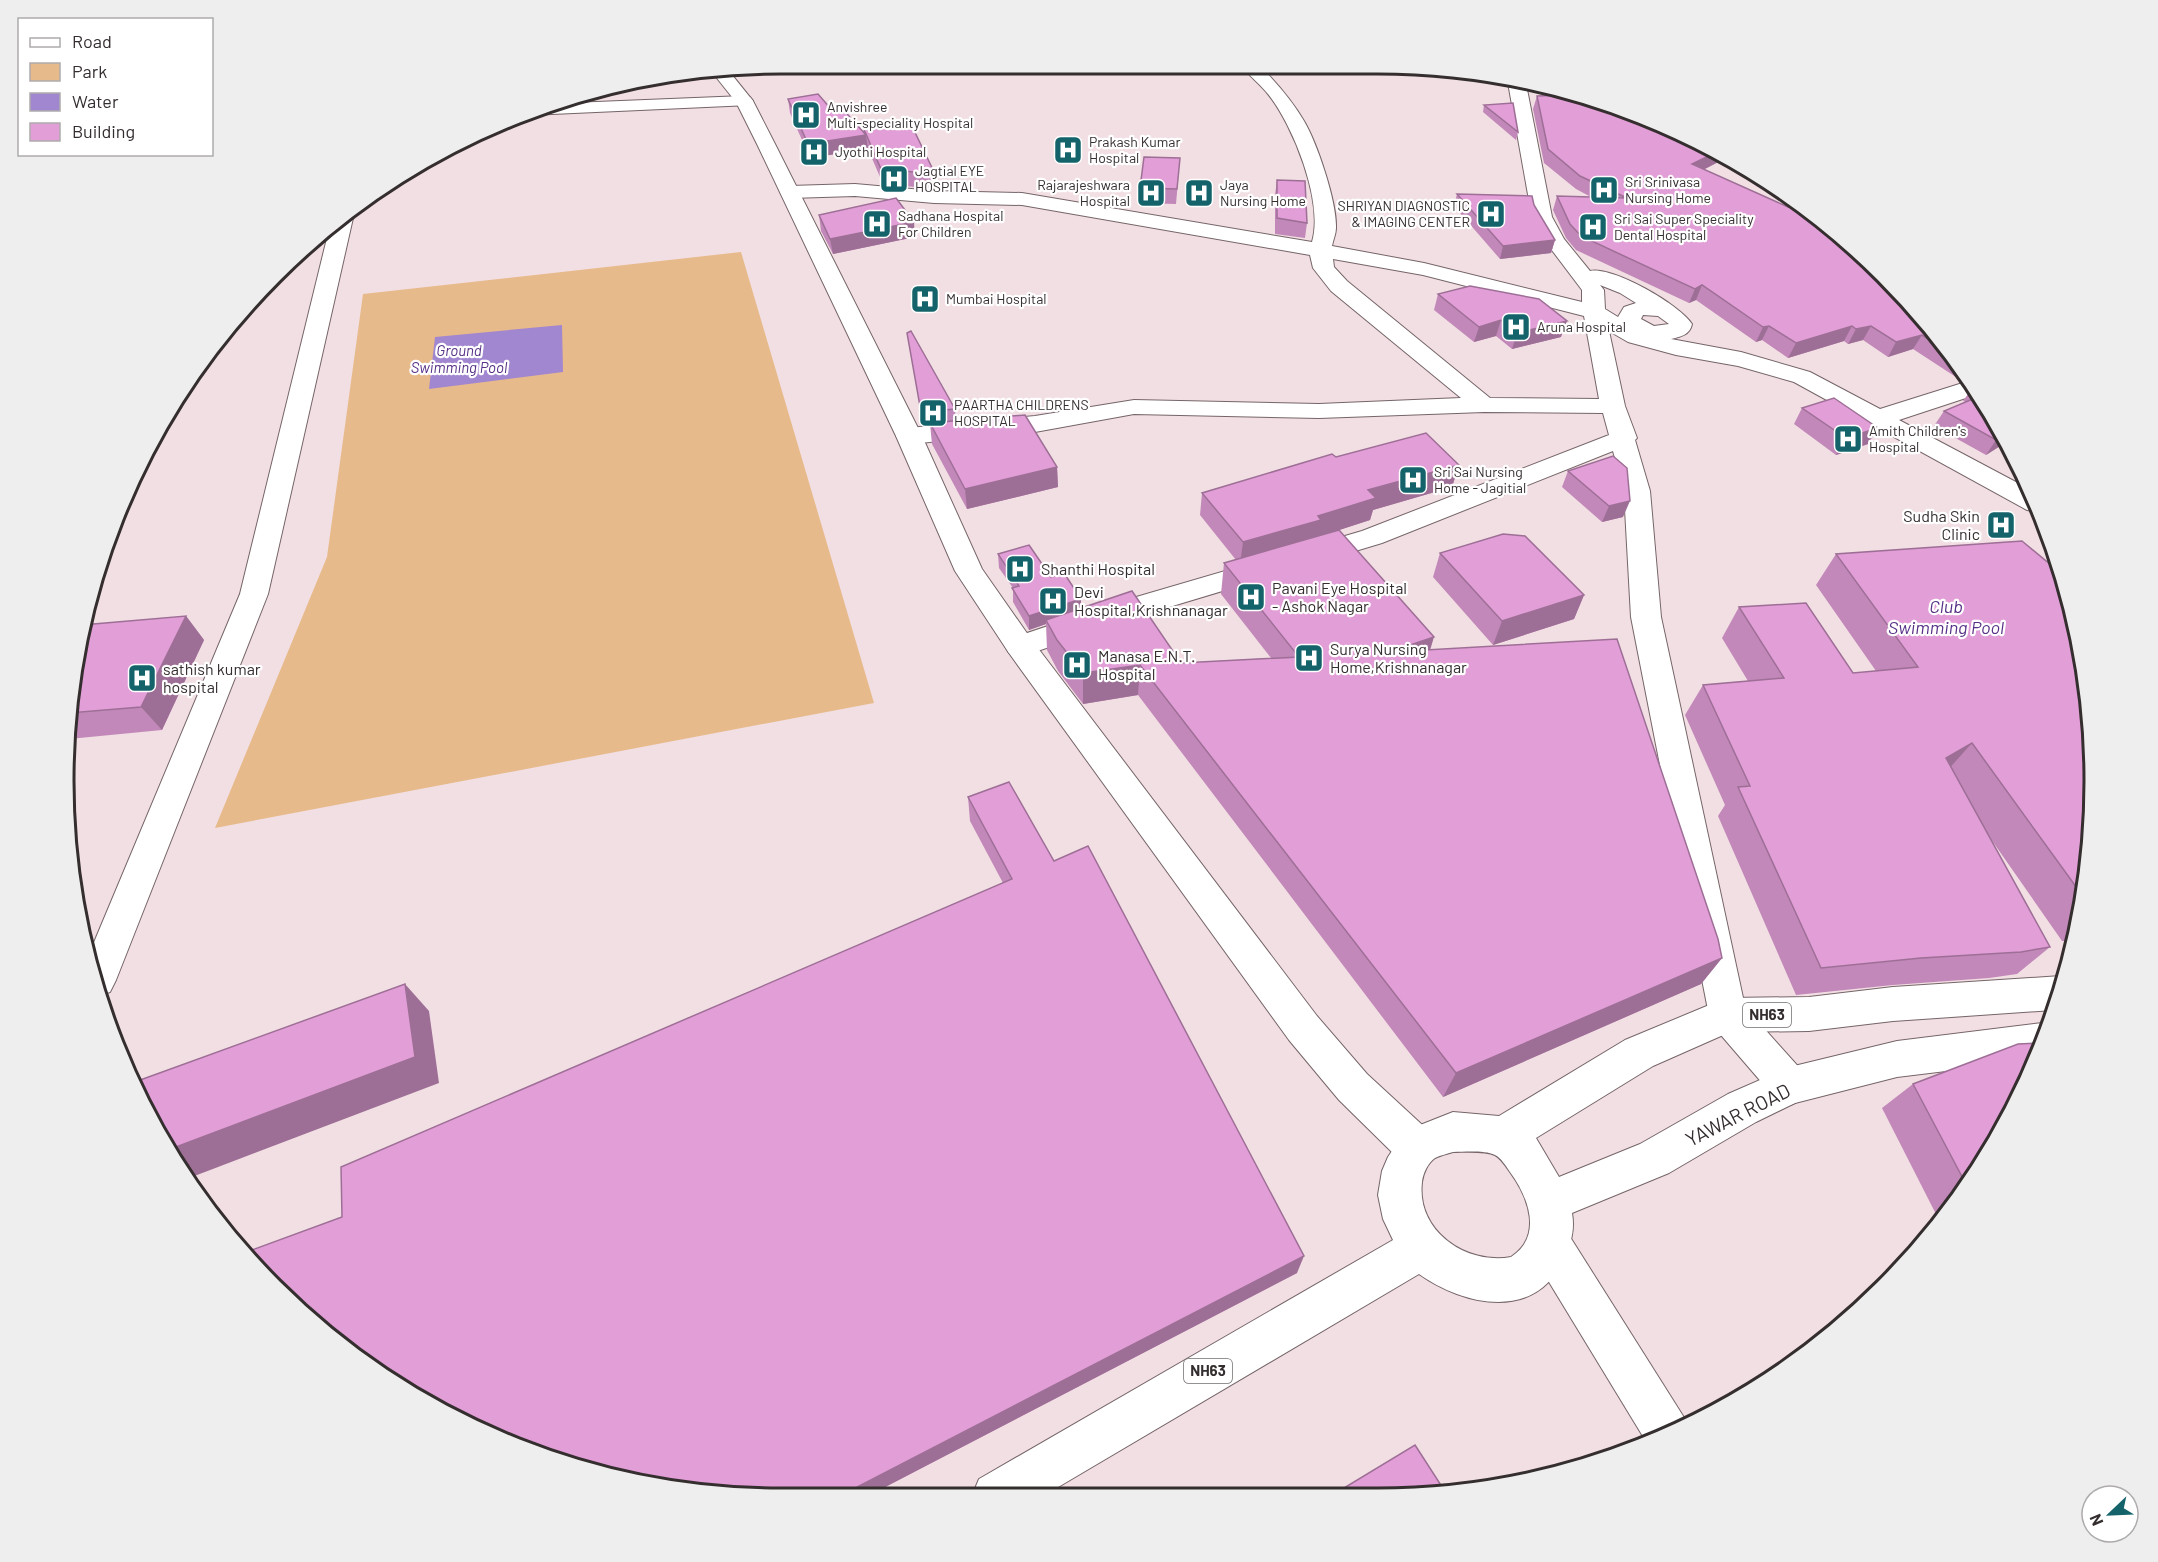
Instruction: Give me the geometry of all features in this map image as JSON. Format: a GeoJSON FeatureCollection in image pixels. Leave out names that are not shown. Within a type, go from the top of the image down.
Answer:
{"type":"FeatureCollection","features":[{"type":"Feature","properties":{"kind":"main road"},"geometry":{"type":"LineString","coordinates":[[1258,74],[1274,90],[1296,122],[1312,164],[1323,204],[1326,229],[1320,250],[1324,268],[1339,286],[1484,405]]}},
{"type":"Feature","properties":{"kind":"main road"},"geometry":{"type":"LineString","coordinates":[[724,76],[744,101],[790,192],[909,436],[969,572],[1020,646],[1303,1029],[1353,1087],[1416,1147]]}},
{"type":"Feature","properties":{"kind":"main road"},"geometry":{"type":"LineString","coordinates":[[1517,87],[1542,217],[1555,241],[1593,290],[1594,312],[1613,406],[1624,438],[1636,491],[1646,617],[1728,1015],[1790,1086]]}},
{"type":"Feature","properties":{"kind":"main road"},"geometry":{"type":"LineString","coordinates":[[562,109],[744,101]]}},
{"type":"Feature","properties":{"kind":"main road"},"geometry":{"type":"LineString","coordinates":[[790,192],[855,190],[934,197],[1022,199],[1424,270],[1594,312],[1676,348],[1741,359],[1802,377],[2026,498]]}},
{"type":"Feature","properties":{"kind":"main road"},"geometry":{"type":"LineString","coordinates":[[100,972],[254,594],[323,292],[340,228]]}},
{"type":"Feature","properties":{"kind":"main road"},"geometry":{"type":"LineString","coordinates":[[1585,279],[1598,276],[1628,288],[1660,309],[1637,309],[1629,315],[1636,331]]}},
{"type":"Feature","properties":{"kind":"main road"},"geometry":{"type":"LineString","coordinates":[[1879,418],[1966,390]]}},
{"type":"Feature","properties":{"kind":"main road"},"geometry":{"type":"LineString","coordinates":[[909,436],[1035,424],[1134,407],[1319,411],[1484,405],[1613,406]]}},
{"type":"Feature","properties":{"kind":"main road"},"geometry":{"type":"LineString","coordinates":[[1020,646],[1136,607],[1372,537],[1624,438]]}},
{"type":"Feature","properties":{"kind":"main road","name":"NH63"},"geometry":{"type":"LineString","coordinates":[[1503,1137],[1546,1108],[1640,1053],[1728,1015],[1809,1014],[1893,1004],[2051,994]]}},
{"type":"Feature","properties":{"kind":"main road","name":"YAWAR ROAD"},"geometry":{"type":"LineString","coordinates":[[1549,1223],[1742,1108],[1790,1086],[1898,1059],[2035,1042]]}},
{"type":"Feature","properties":{"kind":"main road"},"geometry":{"type":"LineString","coordinates":[[1549,1223],[1538,1265],[1517,1279],[1491,1283],[1463,1278],[1437,1263],[1421,1248],[1404,1217],[1400,1192],[1404,1168],[1416,1147],[1433,1138],[1453,1132],[1503,1137],[1521,1153],[1535,1173],[1549,1223],[1665,1427]]}},
{"type":"Feature","properties":{"kind":"main road","name":"NH63"},"geometry":{"type":"LineString","coordinates":[[1024,1488],[1042,1483],[1421,1248]]}},
{"type":"Feature","properties":{"kind":"green space"},"geometry":{"type":"Polygon","coordinates":[[[741,252],[874,703],[215,828],[327,557],[363,294],[741,252]]]}},
{"type":"Feature","properties":{"kind":"water","name":"Ground Swimming Pool"},"geometry":{"type":"Polygon","coordinates":[[[562,325],[563,372],[429,389],[435,337],[562,325]]]}},
{"type":"Feature","properties":{"kind":"building"},"geometry":{"type":"Polygon","coordinates":[[[818,94],[831,109],[841,107],[866,135],[808,144],[788,99],[818,94]]]}},
{"type":"Feature","properties":{"kind":"building"},"geometry":{"type":"Polygon","coordinates":[[[1537,96],[1550,96],[1604,111],[1648,127],[1709,156],[1692,164],[1789,207],[1808,220],[1877,281],[1929,340],[1922,335],[1896,342],[1871,326],[1856,329],[1852,326],[1796,343],[1769,326],[1763,327],[1702,285],[1695,289],[1581,236],[1570,224],[1557,196],[1627,198],[1580,176],[1548,149],[1537,96]]]}},
{"type":"Feature","properties":{"kind":"building"},"geometry":{"type":"Polygon","coordinates":[[[1513,103],[1518,132],[1484,105],[1513,103]]]}},
{"type":"Feature","properties":{"kind":"building"},"geometry":{"type":"Polygon","coordinates":[[[910,122],[935,174],[881,169],[863,127],[910,122]]]}},
{"type":"Feature","properties":{"kind":"building"},"geometry":{"type":"Polygon","coordinates":[[[1144,157],[1180,158],[1177,189],[1140,188],[1144,157]]]}},
{"type":"Feature","properties":{"kind":"building"},"geometry":{"type":"Polygon","coordinates":[[[1277,180],[1305,181],[1307,223],[1277,218],[1277,180]]]}},
{"type":"Feature","properties":{"kind":"building"},"geometry":{"type":"Polygon","coordinates":[[[1457,194],[1532,196],[1534,205],[1555,240],[1503,246],[1457,194]]]}},
{"type":"Feature","properties":{"kind":"building"},"geometry":{"type":"Polygon","coordinates":[[[896,198],[914,222],[830,239],[819,215],[896,198]]]}},
{"type":"Feature","properties":{"kind":"building"},"geometry":{"type":"Polygon","coordinates":[[[1470,286],[1539,299],[1567,321],[1517,333],[1501,320],[1479,327],[1438,294],[1470,286]]]}},
{"type":"Feature","properties":{"kind":"building"},"geometry":{"type":"Polygon","coordinates":[[[911,331],[955,409],[921,412],[907,333],[911,331]]]}},
{"type":"Feature","properties":{"kind":"building"},"geometry":{"type":"Polygon","coordinates":[[[1834,398],[1878,428],[1846,438],[1802,408],[1834,398]]]}},
{"type":"Feature","properties":{"kind":"building"},"geometry":{"type":"Polygon","coordinates":[[[1972,399],[1997,440],[1996,440],[1944,411],[1972,399]]]}},
{"type":"Feature","properties":{"kind":"building"},"geometry":{"type":"Polygon","coordinates":[[[1025,415],[1057,467],[965,489],[930,423],[1025,415]]]}},
{"type":"Feature","properties":{"kind":"building"},"geometry":{"type":"Polygon","coordinates":[[[1426,433],[1459,465],[1368,490],[1376,498],[1318,516],[1321,520],[1243,542],[1202,493],[1332,454],[1336,457],[1426,433]]]}},
{"type":"Feature","properties":{"kind":"building"},"geometry":{"type":"Polygon","coordinates":[[[1613,456],[1627,468],[1630,501],[1609,506],[1568,471],[1613,456]]]}},
{"type":"Feature","properties":{"kind":"building"},"geometry":{"type":"Polygon","coordinates":[[[1339,530],[1434,637],[1407,646],[1408,651],[1617,639],[1718,939],[1722,958],[1456,1073],[1140,665],[1083,673],[1057,640],[1046,620],[1132,591],[1181,663],[1299,657],[1224,563],[1339,530]]]}},
{"type":"Feature","properties":{"kind":"building"},"geometry":{"type":"Polygon","coordinates":[[[1503,534],[1525,536],[1584,595],[1502,621],[1440,553],[1503,534]]]}},
{"type":"Feature","properties":{"kind":"building"},"geometry":{"type":"Polygon","coordinates":[[[2022,541],[2050,564],[2071,643],[2083,735],[2083,827],[2076,887],[1972,743],[1946,758],[2050,947],[2021,952],[1921,958],[1821,968],[1738,787],[1750,786],[1703,685],[1784,678],[1739,607],[1806,603],[1853,673],[1918,667],[1836,554],[2022,541]]]}},
{"type":"Feature","properties":{"kind":"building"},"geometry":{"type":"Polygon","coordinates":[[[1029,545],[1051,577],[1064,573],[1081,599],[1029,616],[1012,588],[1019,586],[998,554],[1029,545]]]}},
{"type":"Feature","properties":{"kind":"building"},"geometry":{"type":"Polygon","coordinates":[[[186,616],[141,707],[77,712],[92,624],[186,616]]]}},
{"type":"Feature","properties":{"kind":"building"},"geometry":{"type":"Polygon","coordinates":[[[1009,782],[1054,861],[1088,846],[1304,1256],[855,1488],[781,1488],[735,1487],[643,1475],[554,1451],[510,1435],[427,1394],[350,1342],[315,1313],[252,1250],[342,1217],[341,1167],[1012,879],[968,797],[1009,782]]]}},
{"type":"Feature","properties":{"kind":"building"},"geometry":{"type":"Polygon","coordinates":[[[405,984],[415,1057],[176,1147],[140,1080],[405,984]]]}},
{"type":"Feature","properties":{"kind":"building"},"geometry":{"type":"Polygon","coordinates":[[[2034,1043],[2012,1094],[1990,1135],[1963,1178],[1913,1084],[2018,1044],[2034,1043]]]}},
{"type":"Feature","properties":{"kind":"building"},"geometry":{"type":"Polygon","coordinates":[[[1415,1445],[1441,1485],[1423,1487],[1344,1488],[1415,1445]]]}},
{"type":"Feature","properties":{"kind":"place","name":"Anvishree Multi-speciality Hospital"},"geometry":{"type":"Point","coordinates":[806,115]}},
{"type":"Feature","properties":{"kind":"place","name":"Prakash Kumar Hospital"},"geometry":{"type":"Point","coordinates":[1068,150]}},
{"type":"Feature","properties":{"kind":"place","name":"Jyothi Hospital"},"geometry":{"type":"Point","coordinates":[814,152]}},
{"type":"Feature","properties":{"kind":"place","name":"Jagtial EYE HOSPITAL"},"geometry":{"type":"Point","coordinates":[894,179]}},
{"type":"Feature","properties":{"kind":"place","name":"Sri Srinivasa Nursing Home"},"geometry":{"type":"Point","coordinates":[1604,190]}},
{"type":"Feature","properties":{"kind":"place","name":"Rajarajeshwara Hospital"},"geometry":{"type":"Point","coordinates":[1151,193]}},
{"type":"Feature","properties":{"kind":"place","name":"Jaya Nursing Home"},"geometry":{"type":"Point","coordinates":[1199,193]}},
{"type":"Feature","properties":{"kind":"place","name":"SHRIYAN DIAGNOSTIC & IMAGING CENTER"},"geometry":{"type":"Point","coordinates":[1491,214]}},
{"type":"Feature","properties":{"kind":"place","name":"Sadhana Hospital For Children"},"geometry":{"type":"Point","coordinates":[877,224]}},
{"type":"Feature","properties":{"kind":"place","name":"Sri Sai Super Speciality Dental Hospital"},"geometry":{"type":"Point","coordinates":[1593,227]}},
{"type":"Feature","properties":{"kind":"place","name":"Mumbai Hospital"},"geometry":{"type":"Point","coordinates":[925,299]}},
{"type":"Feature","properties":{"kind":"place","name":"Aruna Hospital"},"geometry":{"type":"Point","coordinates":[1516,327]}},
{"type":"Feature","properties":{"kind":"place","name":"PAARTHA CHILDRENS HOSPITAL"},"geometry":{"type":"Point","coordinates":[933,413]}},
{"type":"Feature","properties":{"kind":"place","name":"Amith Children's Hospital"},"geometry":{"type":"Point","coordinates":[1848,439]}},
{"type":"Feature","properties":{"kind":"place","name":"Sri Sai Nursing Home - Jagitial"},"geometry":{"type":"Point","coordinates":[1413,480]}},
{"type":"Feature","properties":{"kind":"place","name":"Sudha Skin Clinic"},"geometry":{"type":"Point","coordinates":[2001,525]}},
{"type":"Feature","properties":{"kind":"place","name":"Shanthi Hospital"},"geometry":{"type":"Point","coordinates":[1020,569]}},
{"type":"Feature","properties":{"kind":"place","name":"Pavani Eye Hospital - Ashok Nagar"},"geometry":{"type":"Point","coordinates":[1251,597]}},
{"type":"Feature","properties":{"kind":"place","name":"Devi Hospital,Krishnanagar"},"geometry":{"type":"Point","coordinates":[1053,601]}},
{"type":"Feature","properties":{"kind":"place","name":"Surya Nursing Home,Krishnanagar"},"geometry":{"type":"Point","coordinates":[1309,658]}},
{"type":"Feature","properties":{"kind":"place","name":"Manasa E.N.T. Hospital"},"geometry":{"type":"Point","coordinates":[1077,665]}},
{"type":"Feature","properties":{"kind":"place","name":"sathish kumar hospital"},"geometry":{"type":"Point","coordinates":[142,678]}},
{"type":"Feature","properties":{"kind":"water label","name":"Club Swimming Pool"},"geometry":{"type":"Point","coordinates":[1946,617]}}]}
